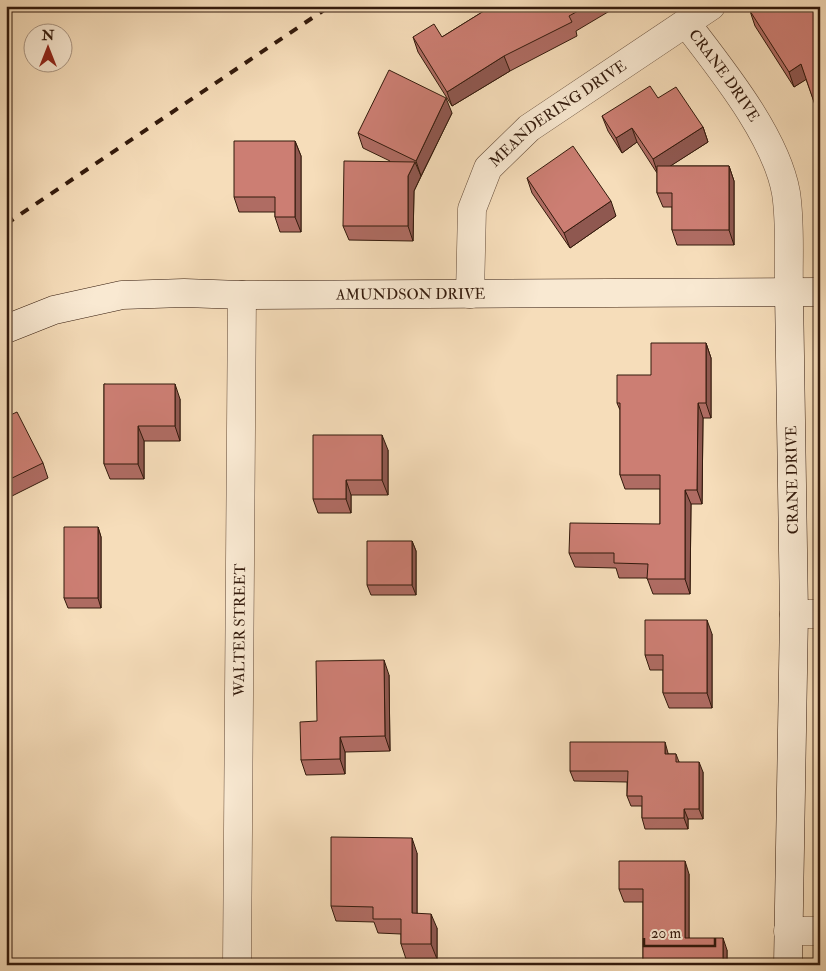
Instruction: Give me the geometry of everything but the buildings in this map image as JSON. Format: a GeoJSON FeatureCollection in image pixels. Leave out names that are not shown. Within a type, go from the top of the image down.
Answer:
{"type":"FeatureCollection","features":[{"type":"Feature","properties":{"kind":"street","name":"MEANDERING DRIVE"},"geometry":{"type":"LineString","coordinates":[[470,294],[472,209],[488,168],[529,128],[711,6]]}},
{"type":"Feature","properties":{"kind":"street","name":"CRANE DRIVE"},"geometry":{"type":"LineString","coordinates":[[686,23],[760,126],[778,164],[786,193],[789,292],[807,614],[788,932],[788,965]]}},
{"type":"Feature","properties":{"kind":"street","name":"AMUNDSON DRIVE"},"geometry":{"type":"LineString","coordinates":[[6,330],[54,310],[122,295],[184,293],[242,295],[820,292]]}},
{"type":"Feature","properties":{"kind":"street","name":"WALTER STREET"},"geometry":{"type":"LineString","coordinates":[[237,965],[242,295]]}},
{"type":"Feature","properties":{"kind":"street"},"geometry":{"type":"LineString","coordinates":[[788,932],[820,932]]}},
{"type":"Feature","properties":{"kind":"railway"},"geometry":{"type":"LineString","coordinates":[[6,224],[330,6]]}}]}
